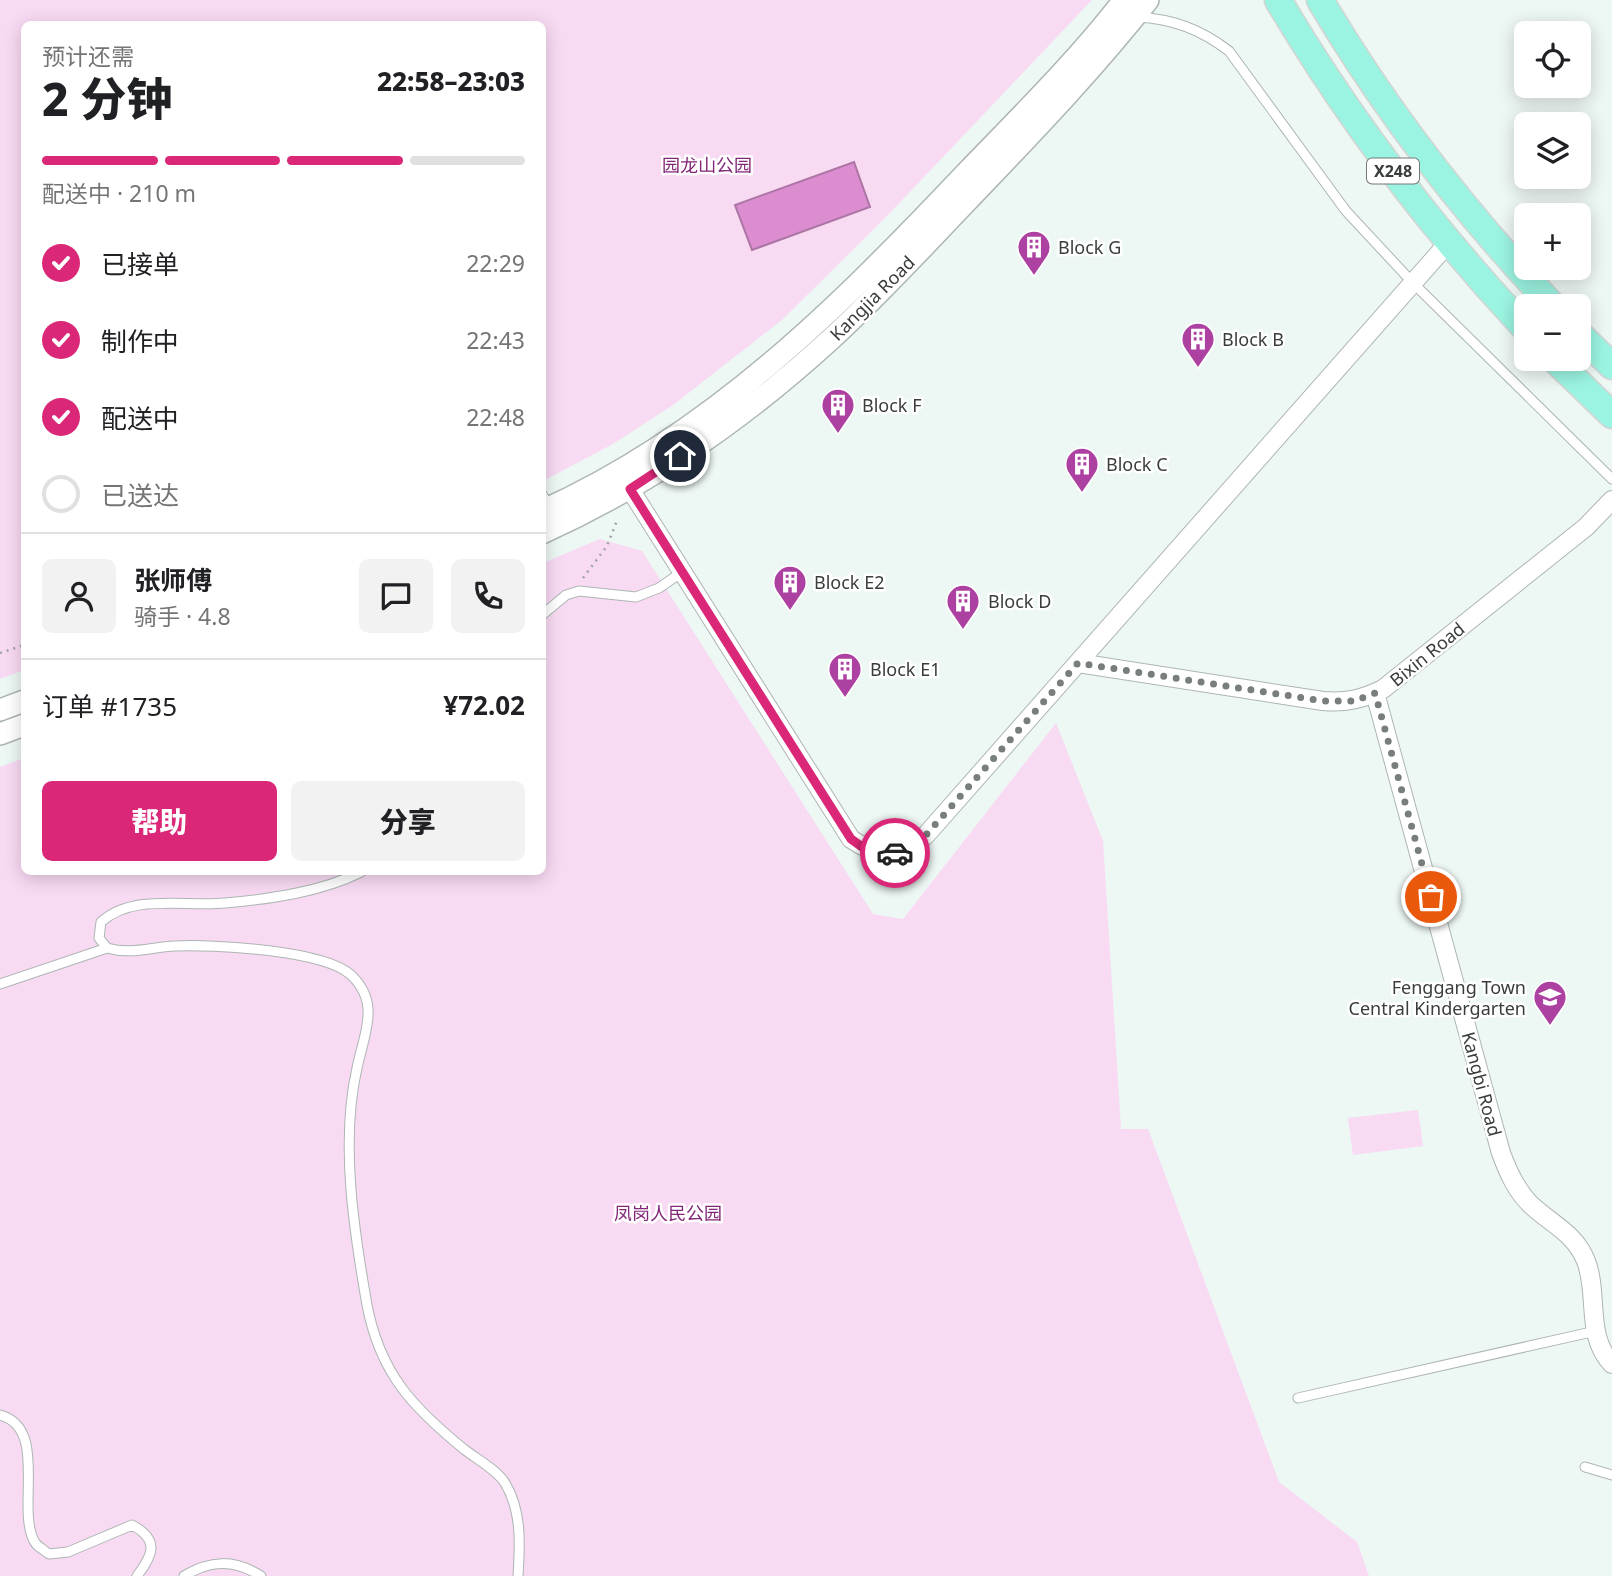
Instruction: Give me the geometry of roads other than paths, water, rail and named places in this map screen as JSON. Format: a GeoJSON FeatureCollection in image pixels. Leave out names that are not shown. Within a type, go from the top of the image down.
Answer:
{"type":"FeatureCollection","features":[{"type":"Feature","properties":{"kind":"main road"},"geometry":{"type":"LineString","coordinates":[[1261,0],[1283,7]]}},
{"type":"Feature","properties":{"kind":"main road","name":"X248"},"geometry":{"type":"LineString","coordinates":[[1323,4],[1393,112],[1442,178],[1543,294]]}},
{"type":"Feature","properties":{"kind":"main road","name":"X248"},"geometry":{"type":"LineString","coordinates":[[1283,7],[1372,143],[1449,242],[1514,315]]}},
{"type":"Feature","properties":{"kind":"main road"},"geometry":{"type":"LineString","coordinates":[[1591,346],[1612,366]]}},
{"type":"Feature","properties":{"kind":"main road"},"geometry":{"type":"LineString","coordinates":[[1566,371],[1612,415]]}},
{"type":"Feature","properties":{"kind":"street","name":"Kangjia Road"},"geometry":{"type":"LineString","coordinates":[[547,514],[624,480],[818,324],[1019,118],[1141,3]]}},
{"type":"Feature","properties":{"kind":"street"},"geometry":{"type":"LineString","coordinates":[[624,480],[851,839],[865,849],[881,853],[906,849],[926,835],[1449,242]]}},
{"type":"Feature","properties":{"kind":"street","name":"Bixin Road"},"geometry":{"type":"LineString","coordinates":[[1078,663],[1323,701],[1354,701],[1375,693],[1575,536],[1612,500]]}},
{"type":"Feature","properties":{"kind":"street","name":"Kangbi Road"},"geometry":{"type":"LineString","coordinates":[[1375,693],[1501,1153],[1517,1189],[1577,1244],[1591,1283],[1596,1331],[1602,1354],[1612,1364]]}},
{"type":"Feature","properties":{"kind":"street"},"geometry":{"type":"LineString","coordinates":[[0,710],[21,702]]}},
{"type":"Feature","properties":{"kind":"street"},"geometry":{"type":"LineString","coordinates":[[0,734],[21,726]]}},
{"type":"Feature","properties":{"kind":"lane"},"geometry":{"type":"LineString","coordinates":[[1141,3],[1161,18],[1209,36],[1229,51],[1346,211],[1413,283],[1612,479]]}},
{"type":"Feature","properties":{"kind":"lane"},"geometry":{"type":"LineString","coordinates":[[546,612],[566,595],[579,591],[636,597],[659,588],[682,572]]}},
{"type":"Feature","properties":{"kind":"lane"},"geometry":{"type":"LineString","coordinates":[[107,948],[99,938],[102,922],[115,909],[135,905],[225,904],[318,887],[352,875]]}},
{"type":"Feature","properties":{"kind":"lane"},"geometry":{"type":"LineString","coordinates":[[0,984],[107,948],[125,953],[174,946],[234,946],[326,961],[350,974],[367,996],[370,1021],[356,1070],[351,1183],[358,1254],[373,1336],[392,1377],[425,1417],[504,1481],[517,1509],[520,1544],[518,1576]]}},
{"type":"Feature","properties":{"kind":"lane"},"geometry":{"type":"LineString","coordinates":[[1298,1398],[1596,1331]]}},
{"type":"Feature","properties":{"kind":"lane"},"geometry":{"type":"LineString","coordinates":[[0,1415],[9,1418],[20,1429],[26,1444],[31,1524],[35,1543],[49,1554],[68,1552],[132,1525],[142,1531],[151,1544],[150,1558],[136,1576]]}},
{"type":"Feature","properties":{"kind":"lane"},"geometry":{"type":"LineString","coordinates":[[1585,1466],[1612,1475]]}},
{"type":"Feature","properties":{"kind":"lane"},"geometry":{"type":"LineString","coordinates":[[184,1576],[202,1565],[226,1562],[261,1576]]}},
{"type":"Feature","properties":{"kind":"place","name":"Block G"},"geometry":{"type":"Point","coordinates":[1034,277]}},
{"type":"Feature","properties":{"kind":"place","name":"Block B"},"geometry":{"type":"Point","coordinates":[1198,369]}},
{"type":"Feature","properties":{"kind":"place","name":"Block F"},"geometry":{"type":"Point","coordinates":[838,435]}},
{"type":"Feature","properties":{"kind":"place","name":"Block C"},"geometry":{"type":"Point","coordinates":[1082,494]}},
{"type":"Feature","properties":{"kind":"place","name":"Block E2"},"geometry":{"type":"Point","coordinates":[790,612]}},
{"type":"Feature","properties":{"kind":"place","name":"Block D"},"geometry":{"type":"Point","coordinates":[963,631]}},
{"type":"Feature","properties":{"kind":"place","name":"Block E1"},"geometry":{"type":"Point","coordinates":[845,699]}},
{"type":"Feature","properties":{"kind":"place","name":"Fenggang Town Central Kindergarten"},"geometry":{"type":"Point","coordinates":[1550,1027]}},
{"type":"Feature","properties":{"kind":"park label","name":"园龙山公园"},"geometry":{"type":"Point","coordinates":[707,165]}},
{"type":"Feature","properties":{"kind":"park label","name":"凤岗人民公园"},"geometry":{"type":"Point","coordinates":[668,1213]}}]}
